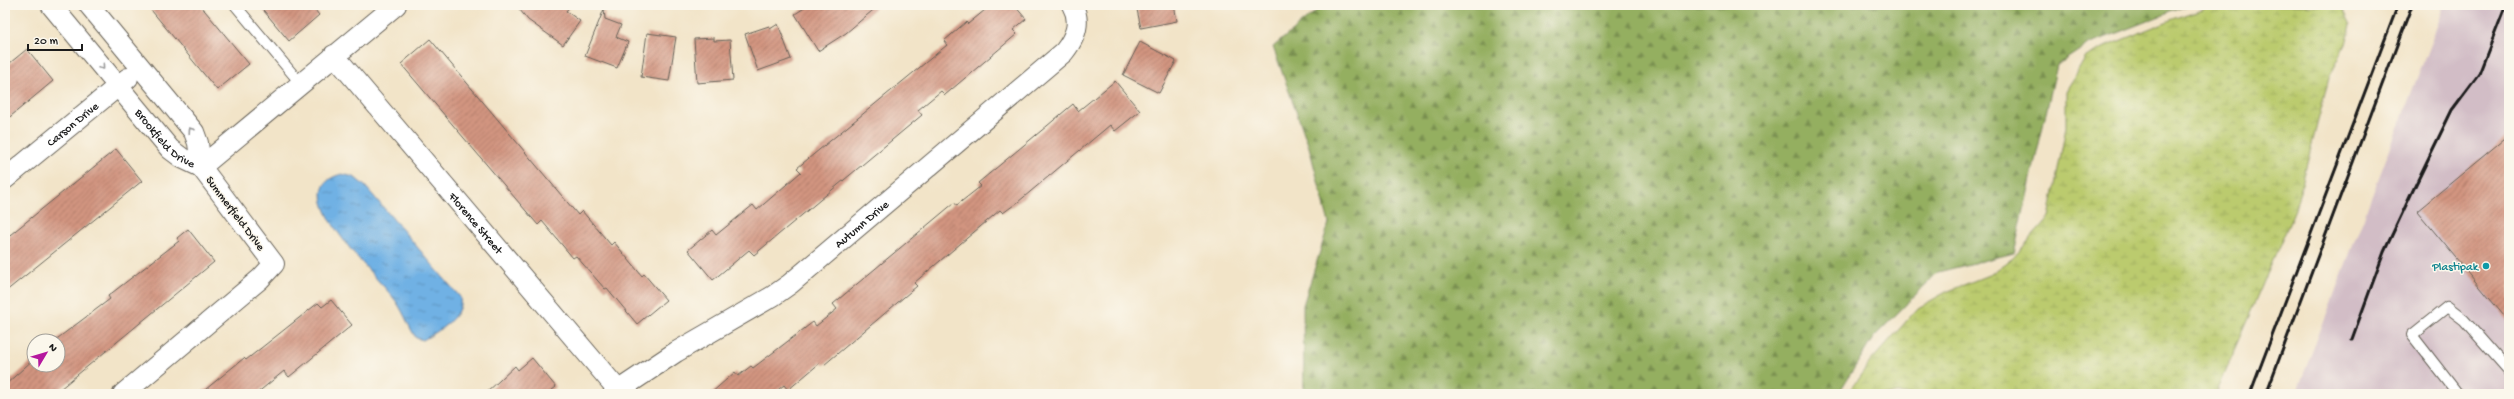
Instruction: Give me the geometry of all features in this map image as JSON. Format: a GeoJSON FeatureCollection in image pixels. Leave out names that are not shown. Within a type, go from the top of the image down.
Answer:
{"type":"FeatureCollection","features":[{"type":"Feature","properties":{"kind":"street","name":"Brookfield Drive"},"geometry":{"type":"LineString","coordinates":[[50,5],[170,149],[182,158],[201,167]]}},
{"type":"Feature","properties":{"kind":"street","name":"Brookfield Drive"},"geometry":{"type":"LineString","coordinates":[[89,5],[194,132],[198,143],[201,167]]}},
{"type":"Feature","properties":{"kind":"street","name":"Summerfield Drive"},"geometry":{"type":"LineString","coordinates":[[123,394],[260,279],[274,264],[201,167],[396,5]]}},
{"type":"Feature","properties":{"kind":"street","name":"Autumn Drive"},"geometry":{"type":"LineString","coordinates":[[616,392],[650,368],[766,300],[790,284],[1064,52],[1076,35],[1077,26],[1072,5]]}},
{"type":"Feature","properties":{"kind":"street","name":"Florence Street"},"geometry":{"type":"LineString","coordinates":[[334,56],[616,392]]}},
{"type":"Feature","properties":{"kind":"street","name":"Carson Drive"},"geometry":{"type":"LineString","coordinates":[[5,180],[140,68]]}},
{"type":"Feature","properties":{"kind":"lane"},"geometry":{"type":"LineString","coordinates":[[235,5],[301,84]]}},
{"type":"Feature","properties":{"kind":"lane"},"geometry":{"type":"LineString","coordinates":[[2458,394],[2412,335],[2448,307],[2464,320],[2509,371]]}},
{"type":"Feature","properties":{"kind":"shaded area"},"geometry":{"type":"Polygon","coordinates":[[[2445,5],[2509,5],[2509,394],[2296,394],[2445,5]]]}},
{"type":"Feature","properties":{"kind":"green space"},"geometry":{"type":"Polygon","coordinates":[[[1323,5],[2188,5],[2089,44],[2057,65],[2014,253],[1938,272],[1873,338],[1838,394],[1304,394],[1303,305],[1329,223],[1309,147],[1273,47],[1323,5]]]}},
{"type":"Feature","properties":{"kind":"green space"},"geometry":{"type":"Polygon","coordinates":[[[2215,5],[2341,5],[2351,25],[2346,44],[2329,78],[2295,210],[2215,394],[1847,394],[1870,362],[1918,308],[1946,292],[1991,274],[2013,258],[2049,218],[2066,127],[2066,91],[2086,57],[2107,46],[2173,19],[2215,5]]]}},
{"type":"Feature","properties":{"kind":"water"},"geometry":{"type":"Polygon","coordinates":[[[342,174],[354,177],[365,186],[460,297],[458,311],[454,317],[442,328],[423,340],[416,338],[396,301],[353,252],[338,232],[327,213],[322,196],[326,182],[342,174]]]}},
{"type":"Feature","properties":{"kind":"building"},"geometry":{"type":"Polygon","coordinates":[[[147,5],[200,5],[249,64],[217,90],[147,5]]]}},
{"type":"Feature","properties":{"kind":"building"},"geometry":{"type":"Polygon","coordinates":[[[259,5],[311,5],[319,15],[289,41],[259,5]]]}},
{"type":"Feature","properties":{"kind":"building"},"geometry":{"type":"Polygon","coordinates":[[[516,5],[571,5],[566,11],[580,21],[563,45],[528,20],[516,5]]]}},
{"type":"Feature","properties":{"kind":"building"},"geometry":{"type":"Polygon","coordinates":[[[809,5],[879,5],[846,33],[818,51],[795,14],[809,5]]]}},
{"type":"Feature","properties":{"kind":"building"},"geometry":{"type":"Polygon","coordinates":[[[991,5],[1014,5],[1026,19],[1013,30],[1017,34],[945,95],[941,91],[918,110],[922,115],[754,255],[749,250],[713,280],[688,250],[712,230],[716,235],[753,205],[757,210],[801,172],[797,168],[947,45],[944,41],[966,22],[968,24],[991,5]]]}},
{"type":"Feature","properties":{"kind":"building"},"geometry":{"type":"Polygon","coordinates":[[[1136,5],[1174,5],[1177,21],[1141,28],[1136,5]]]}},
{"type":"Feature","properties":{"kind":"building"},"geometry":{"type":"Polygon","coordinates":[[[604,9],[605,19],[621,25],[616,37],[628,42],[617,68],[585,56],[604,9]]]}},
{"type":"Feature","properties":{"kind":"building"},"geometry":{"type":"Polygon","coordinates":[[[778,24],[791,59],[758,71],[745,34],[769,26],[770,29],[778,24]]]}},
{"type":"Feature","properties":{"kind":"building"},"geometry":{"type":"Polygon","coordinates":[[[647,33],[676,37],[669,81],[641,77],[647,33]]]}},
{"type":"Feature","properties":{"kind":"building"},"geometry":{"type":"Polygon","coordinates":[[[714,38],[714,41],[730,40],[733,80],[697,83],[694,39],[714,38]]]}},
{"type":"Feature","properties":{"kind":"building"},"geometry":{"type":"Polygon","coordinates":[[[430,39],[578,215],[582,211],[611,245],[614,242],[642,276],[644,274],[666,300],[637,324],[607,288],[605,289],[576,256],[573,258],[542,221],[538,225],[401,64],[430,39]]]}},
{"type":"Feature","properties":{"kind":"building"},"geometry":{"type":"Polygon","coordinates":[[[1140,42],[1176,61],[1159,93],[1123,75],[1140,42]]]}},
{"type":"Feature","properties":{"kind":"building"},"geometry":{"type":"Polygon","coordinates":[[[27,49],[53,81],[5,121],[5,67],[27,49]]]}},
{"type":"Feature","properties":{"kind":"building"},"geometry":{"type":"Polygon","coordinates":[[[1115,81],[1140,111],[1115,131],[1110,125],[1018,202],[1003,213],[1000,210],[914,283],[917,286],[824,365],[821,362],[788,390],[784,385],[773,394],[710,394],[735,372],[738,376],[751,366],[753,368],[813,322],[816,326],[837,309],[833,304],[954,203],[957,205],[981,186],[978,183],[1073,104],[1078,111],[1115,81]]]}},
{"type":"Feature","properties":{"kind":"building","name":"Plastipak"},"geometry":{"type":"Polygon","coordinates":[[[2509,135],[2509,322],[2417,211],[2509,135]]]}},
{"type":"Feature","properties":{"kind":"building"},"geometry":{"type":"Polygon","coordinates":[[[116,149],[142,181],[5,292],[5,239],[116,149]]]}},
{"type":"Feature","properties":{"kind":"building"},"geometry":{"type":"Polygon","coordinates":[[[188,229],[214,262],[54,394],[5,394],[5,385],[26,366],[26,373],[66,373],[66,333],[65,333],[110,299],[108,296],[179,241],[177,238],[188,229]]]}},
{"type":"Feature","properties":{"kind":"building"},"geometry":{"type":"Polygon","coordinates":[[[331,300],[352,325],[289,377],[284,371],[256,394],[200,394],[244,358],[246,360],[318,303],[322,307],[331,300]]]}},
{"type":"Feature","properties":{"kind":"building"},"geometry":{"type":"Polygon","coordinates":[[[532,358],[556,387],[547,394],[485,394],[515,366],[518,370],[532,358]]]}},
{"type":"Feature","properties":{"kind":"railway"},"geometry":{"type":"LineString","coordinates":[[2250,394],[2398,5]]}},
{"type":"Feature","properties":{"kind":"railway"},"geometry":{"type":"LineString","coordinates":[[2266,394],[2412,5]]}},
{"type":"Feature","properties":{"kind":"railway"},"geometry":{"type":"LineString","coordinates":[[2352,339],[2384,252],[2452,110],[2479,74],[2506,5]]}},
{"type":"Feature","properties":{"kind":"place","name":"Plastipak"},"geometry":{"type":"Point","coordinates":[2486,266]}}]}
